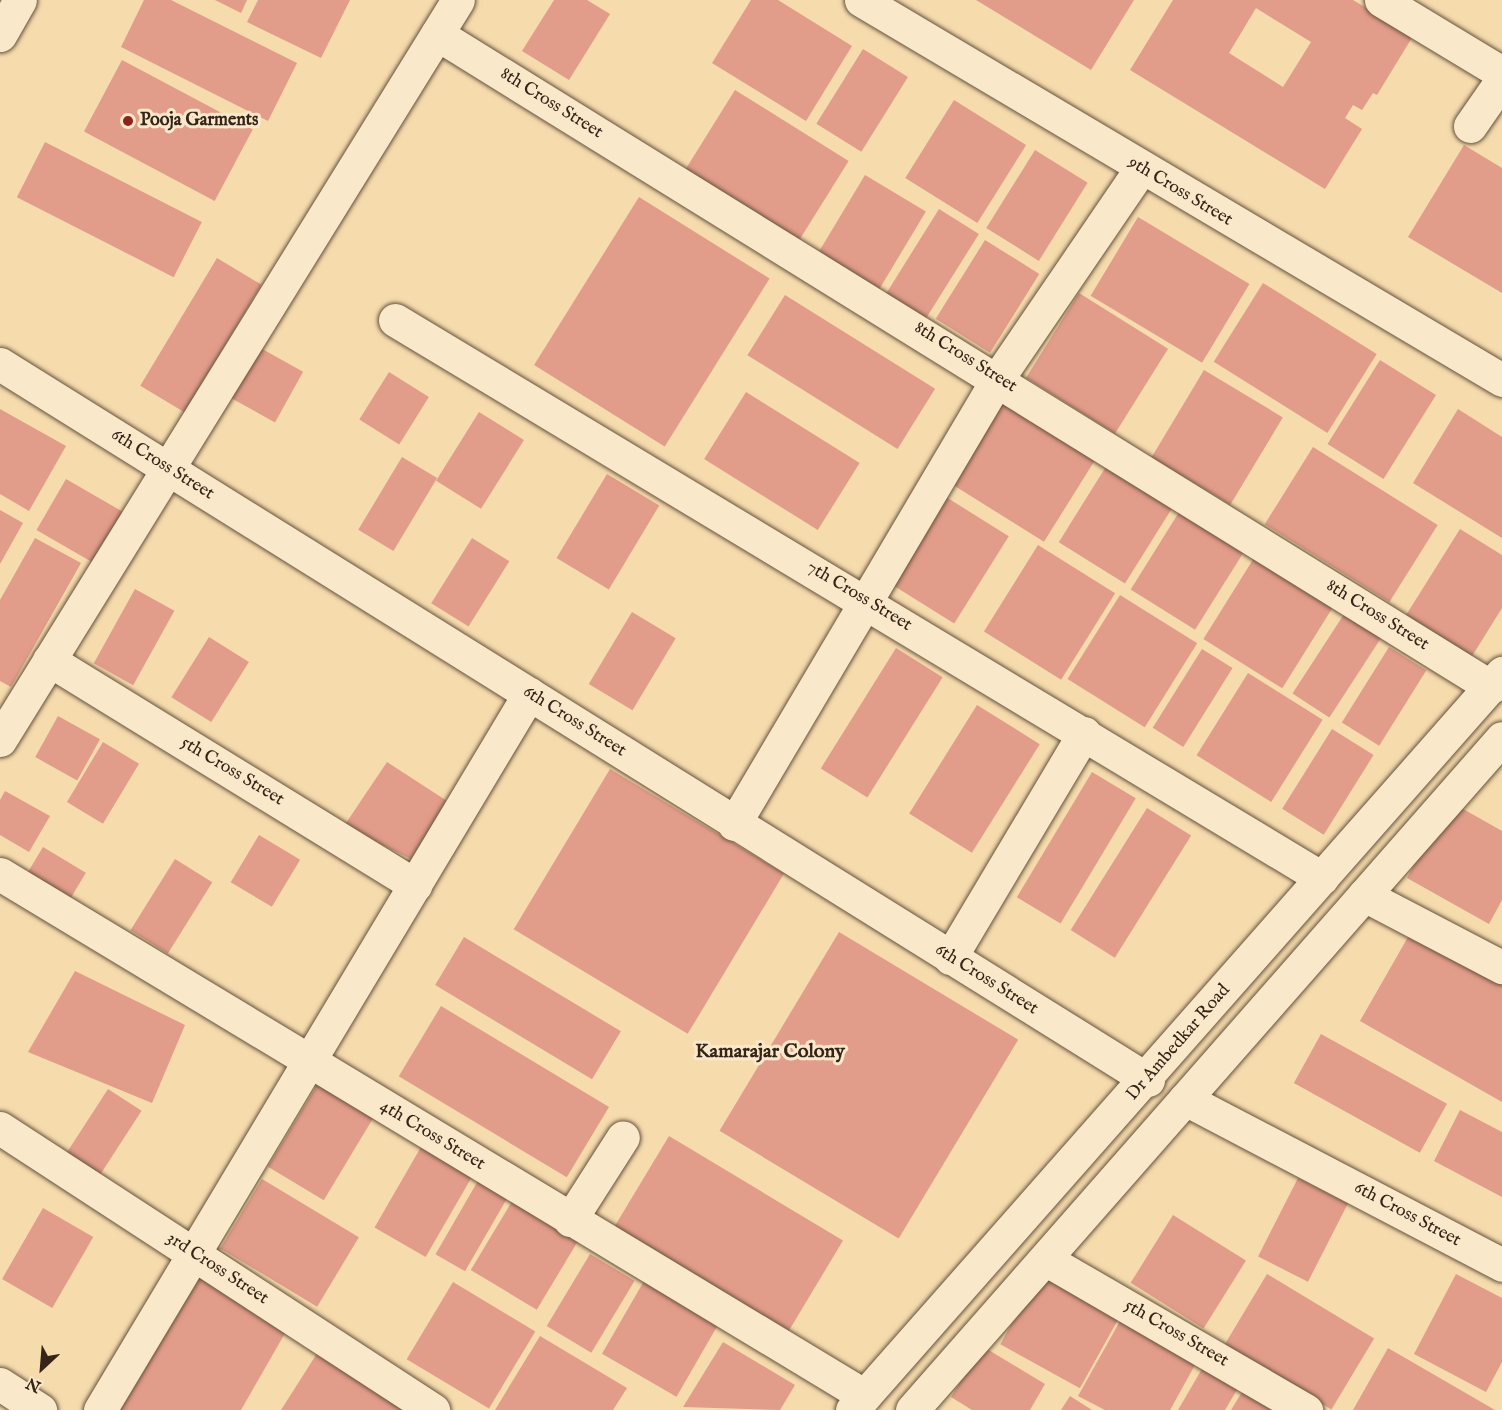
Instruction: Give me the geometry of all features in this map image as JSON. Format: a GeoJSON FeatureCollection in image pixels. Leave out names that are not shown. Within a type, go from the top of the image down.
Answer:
{"type":"FeatureCollection","features":[{"type":"Feature","properties":{"kind":"street"},"geometry":{"type":"LineString","coordinates":[[0,35],[20,0]]}},
{"type":"Feature","properties":{"kind":"street"},"geometry":{"type":"LineString","coordinates":[[0,740],[458,0]]}},
{"type":"Feature","properties":{"kind":"street","name":"9th Cross Street"},"geometry":{"type":"LineString","coordinates":[[861,0],[1502,380]]}},
{"type":"Feature","properties":{"kind":"street"},"geometry":{"type":"LineString","coordinates":[[1381,0],[1502,73]]}},
{"type":"Feature","properties":{"kind":"street","name":"8th Cross Street"},"geometry":{"type":"LineString","coordinates":[[437,34],[1496,680]]}},
{"type":"Feature","properties":{"kind":"street"},"geometry":{"type":"LineString","coordinates":[[1470,126],[1502,80]]}},
{"type":"Feature","properties":{"kind":"street"},"geometry":{"type":"LineString","coordinates":[[734,824],[998,378],[1141,168]]}},
{"type":"Feature","properties":{"kind":"street","name":"7th Cross Street"},"geometry":{"type":"LineString","coordinates":[[395,320],[1322,878]]}},
{"type":"Feature","properties":{"kind":"street","name":"6th Cross Street"},"geometry":{"type":"LineString","coordinates":[[0,364],[734,824],[1148,1080]]}},
{"type":"Feature","properties":{"kind":"street","name":"5th Cross Street"},"geometry":{"type":"LineString","coordinates":[[49,660],[415,885]]}},
{"type":"Feature","properties":{"kind":"street","name":"Dr Ambedkar Road"},"geometry":{"type":"LineString","coordinates":[[858,1403],[1148,1080],[1496,680]]}},
{"type":"Feature","properties":{"kind":"street"},"geometry":{"type":"LineString","coordinates":[[100,1410],[529,694]]}},
{"type":"Feature","properties":{"kind":"street"},"geometry":{"type":"LineString","coordinates":[[950,958],[1084,734]]}},
{"type":"Feature","properties":{"kind":"street"},"geometry":{"type":"LineString","coordinates":[[912,1410],[1502,738]]}},
{"type":"Feature","properties":{"kind":"street","name":"4th Cross Street"},"geometry":{"type":"LineString","coordinates":[[0,874],[570,1220],[858,1403]]}},
{"type":"Feature","properties":{"kind":"street"},"geometry":{"type":"LineString","coordinates":[[1364,895],[1502,967]]}},
{"type":"Feature","properties":{"kind":"street","name":"6th Cross Street"},"geometry":{"type":"LineString","coordinates":[[1185,1099],[1502,1265]]}},
{"type":"Feature","properties":{"kind":"street","name":"3rd Cross Street"},"geometry":{"type":"LineString","coordinates":[[0,1128],[433,1410]]}},
{"type":"Feature","properties":{"kind":"street"},"geometry":{"type":"LineString","coordinates":[[570,1220],[623,1137]]}},
{"type":"Feature","properties":{"kind":"street","name":"5th Cross Street"},"geometry":{"type":"LineString","coordinates":[[1045,1259],[1306,1410]]}},
{"type":"Feature","properties":{"kind":"street"},"geometry":{"type":"LineString","coordinates":[[0,1384],[40,1410]]}},
{"type":"Feature","properties":{"kind":"building"},"geometry":{"type":"Polygon","coordinates":[[[144,0],[171,0],[297,63],[268,121],[121,47],[144,0]]]}},
{"type":"Feature","properties":{"kind":"building"},"geometry":{"type":"Polygon","coordinates":[[[215,0],[247,0],[241,13],[215,0]]]}},
{"type":"Feature","properties":{"kind":"building"},"geometry":{"type":"Polygon","coordinates":[[[258,0],[350,0],[321,58],[247,22],[258,0]]]}},
{"type":"Feature","properties":{"kind":"building"},"geometry":{"type":"Polygon","coordinates":[[[554,0],[587,0],[610,14],[569,80],[522,51],[554,0]]]}},
{"type":"Feature","properties":{"kind":"building"},"geometry":{"type":"Polygon","coordinates":[[[751,0],[778,0],[852,46],[806,121],[712,63],[751,0]]]}},
{"type":"Feature","properties":{"kind":"building"},"geometry":{"type":"Polygon","coordinates":[[[976,0],[1134,0],[1091,70],[976,0]]]}},
{"type":"Feature","properties":{"kind":"building"},"geometry":{"type":"Polygon","coordinates":[[[1173,0],[1353,0],[1413,36],[1377,95],[1373,93],[1362,110],[1353,105],[1345,118],[1362,129],[1325,189],[1130,70],[1173,0]],[[1256,8],[1229,53],[1283,87],[1311,42],[1256,8]]]}},
{"type":"Feature","properties":{"kind":"building"},"geometry":{"type":"Polygon","coordinates":[[[863,49],[908,77],[861,152],[816,124],[863,49]]]}},
{"type":"Feature","properties":{"kind":"building"},"geometry":{"type":"Polygon","coordinates":[[[122,60],[253,129],[215,201],[84,132],[122,60]]]}},
{"type":"Feature","properties":{"kind":"building"},"geometry":{"type":"Polygon","coordinates":[[[735,90],[849,161],[795,247],[681,176],[735,90]]]}},
{"type":"Feature","properties":{"kind":"building"},"geometry":{"type":"Polygon","coordinates":[[[954,100],[1026,145],[977,223],[905,178],[954,100]]]}},
{"type":"Feature","properties":{"kind":"building"},"geometry":{"type":"Polygon","coordinates":[[[45,142],[202,222],[174,277],[17,197],[45,142]]]}},
{"type":"Feature","properties":{"kind":"building"},"geometry":{"type":"Polygon","coordinates":[[[1464,145],[1502,168],[1502,293],[1408,237],[1464,145]]]}},
{"type":"Feature","properties":{"kind":"building"},"geometry":{"type":"Polygon","coordinates":[[[1035,150],[1088,183],[1039,261],[986,228],[1035,150]]]}},
{"type":"Feature","properties":{"kind":"building"},"geometry":{"type":"Polygon","coordinates":[[[865,175],[926,212],[876,295],[815,258],[865,175]]]}},
{"type":"Feature","properties":{"kind":"building"},"geometry":{"type":"Polygon","coordinates":[[[639,197],[770,279],[665,447],[534,365],[639,197]]]}},
{"type":"Feature","properties":{"kind":"building"},"geometry":{"type":"Polygon","coordinates":[[[939,209],[979,234],[921,326],[881,301],[939,209]]]}},
{"type":"Feature","properties":{"kind":"building"},"geometry":{"type":"Polygon","coordinates":[[[1138,217],[1249,284],[1202,363],[1091,296],[1138,217]]]}},
{"type":"Feature","properties":{"kind":"building"},"geometry":{"type":"Polygon","coordinates":[[[985,240],[1039,274],[990,353],[936,319],[985,240]]]}},
{"type":"Feature","properties":{"kind":"building"},"geometry":{"type":"Polygon","coordinates":[[[217,258],[262,285],[185,412],[140,386],[217,258]]]}},
{"type":"Feature","properties":{"kind":"building"},"geometry":{"type":"Polygon","coordinates":[[[1263,283],[1377,354],[1327,433],[1214,362],[1263,283]]]}},
{"type":"Feature","properties":{"kind":"building"},"geometry":{"type":"Polygon","coordinates":[[[1079,293],[1168,349],[1115,433],[1026,378],[1079,293]]]}},
{"type":"Feature","properties":{"kind":"building"},"geometry":{"type":"Polygon","coordinates":[[[785,295],[935,389],[897,449],[747,355],[785,295]]]}},
{"type":"Feature","properties":{"kind":"building"},"geometry":{"type":"Polygon","coordinates":[[[255,345],[303,372],[275,422],[227,396],[255,345]]]}},
{"type":"Feature","properties":{"kind":"building"},"geometry":{"type":"Polygon","coordinates":[[[1380,360],[1436,395],[1384,479],[1328,444],[1380,360]]]}},
{"type":"Feature","properties":{"kind":"building"},"geometry":{"type":"Polygon","coordinates":[[[1204,370],[1283,417],[1230,505],[1151,457],[1204,370]]]}},
{"type":"Feature","properties":{"kind":"building"},"geometry":{"type":"Polygon","coordinates":[[[389,372],[429,397],[399,444],[359,419],[389,372]]]}},
{"type":"Feature","properties":{"kind":"building"},"geometry":{"type":"Polygon","coordinates":[[[746,392],[860,463],[818,530],[704,459],[746,392]]]}},
{"type":"Feature","properties":{"kind":"building"},"geometry":{"type":"Polygon","coordinates":[[[997,398],[1095,459],[1044,542],[946,480],[997,398]]]}},
{"type":"Feature","properties":{"kind":"building"},"geometry":{"type":"Polygon","coordinates":[[[0,409],[66,446],[29,511],[0,494],[0,409]]]}},
{"type":"Feature","properties":{"kind":"building"},"geometry":{"type":"Polygon","coordinates":[[[1458,409],[1502,437],[1502,538],[1413,483],[1458,409]]]}},
{"type":"Feature","properties":{"kind":"building"},"geometry":{"type":"Polygon","coordinates":[[[479,412],[524,440],[481,509],[436,481],[479,412]]]}},
{"type":"Feature","properties":{"kind":"building"},"geometry":{"type":"Polygon","coordinates":[[[1313,447],[1438,525],[1389,602],[1265,524],[1313,447]]]}},
{"type":"Feature","properties":{"kind":"building"},"geometry":{"type":"Polygon","coordinates":[[[402,457],[437,478],[393,551],[358,530],[402,457]]]}},
{"type":"Feature","properties":{"kind":"building"},"geometry":{"type":"Polygon","coordinates":[[[1107,465],[1173,506],[1125,584],[1059,542],[1107,465]]]}},
{"type":"Feature","properties":{"kind":"building"},"geometry":{"type":"Polygon","coordinates":[[[607,474],[659,505],[609,589],[557,558],[607,474]]]}},
{"type":"Feature","properties":{"kind":"building"},"geometry":{"type":"Polygon","coordinates":[[[66,479],[128,515],[99,566],[37,530],[66,479]]]}},
{"type":"Feature","properties":{"kind":"building"},"geometry":{"type":"Polygon","coordinates":[[[946,497],[1009,536],[954,624],[891,584],[946,497]]]}},
{"type":"Feature","properties":{"kind":"building"},"geometry":{"type":"Polygon","coordinates":[[[1181,509],[1245,549],[1195,630],[1131,590],[1181,509]]]}},
{"type":"Feature","properties":{"kind":"building"},"geometry":{"type":"Polygon","coordinates":[[[0,510],[23,523],[0,564],[0,510]]]}},
{"type":"Feature","properties":{"kind":"building"},"geometry":{"type":"Polygon","coordinates":[[[1460,529],[1502,555],[1502,608],[1469,661],[1403,620],[1460,529]]]}},
{"type":"Feature","properties":{"kind":"building"},"geometry":{"type":"Polygon","coordinates":[[[35,538],[81,563],[11,687],[0,681],[0,600],[35,538]]]}},
{"type":"Feature","properties":{"kind":"building"},"geometry":{"type":"Polygon","coordinates":[[[472,538],[509,561],[469,627],[431,603],[472,538]]]}},
{"type":"Feature","properties":{"kind":"building"},"geometry":{"type":"Polygon","coordinates":[[[1038,545],[1115,593],[1061,680],[984,632],[1038,545]]]}},
{"type":"Feature","properties":{"kind":"building"},"geometry":{"type":"Polygon","coordinates":[[[1259,550],[1338,599],[1282,688],[1203,639],[1259,550]]]}},
{"type":"Feature","properties":{"kind":"building"},"geometry":{"type":"Polygon","coordinates":[[[135,589],[174,611],[133,685],[94,663],[135,589]]]}},
{"type":"Feature","properties":{"kind":"building"},"geometry":{"type":"Polygon","coordinates":[[[1120,595],[1197,643],[1145,727],[1068,679],[1120,595]]]}},
{"type":"Feature","properties":{"kind":"building"},"geometry":{"type":"Polygon","coordinates":[[[1348,608],[1385,632],[1329,718],[1292,694],[1348,608]]]}},
{"type":"Feature","properties":{"kind":"building"},"geometry":{"type":"Polygon","coordinates":[[[632,612],[676,638],[632,710],[589,684],[632,612]]]}},
{"type":"Feature","properties":{"kind":"building"},"geometry":{"type":"Polygon","coordinates":[[[209,637],[249,662],[211,722],[171,697],[209,637]]]}},
{"type":"Feature","properties":{"kind":"building"},"geometry":{"type":"Polygon","coordinates":[[[1389,647],[1426,670],[1379,746],[1342,722],[1389,647]]]}},
{"type":"Feature","properties":{"kind":"building"},"geometry":{"type":"Polygon","coordinates":[[[896,648],[943,677],[867,798],[821,768],[896,648]]]}},
{"type":"Feature","properties":{"kind":"building"},"geometry":{"type":"Polygon","coordinates":[[[1202,649],[1233,668],[1183,747],[1153,728],[1202,649]]]}},
{"type":"Feature","properties":{"kind":"building"},"geometry":{"type":"Polygon","coordinates":[[[1248,673],[1323,720],[1271,802],[1197,755],[1248,673]]]}},
{"type":"Feature","properties":{"kind":"building"},"geometry":{"type":"Polygon","coordinates":[[[977,705],[1040,744],[972,853],[909,814],[977,705]]]}},
{"type":"Feature","properties":{"kind":"building"},"geometry":{"type":"Polygon","coordinates":[[[58,716],[100,739],[77,780],[35,757],[58,716]]]}},
{"type":"Feature","properties":{"kind":"building"},"geometry":{"type":"Polygon","coordinates":[[[1332,729],[1374,755],[1324,835],[1282,809],[1332,729]]]}},
{"type":"Feature","properties":{"kind":"building"},"geometry":{"type":"Polygon","coordinates":[[[103,742],[139,764],[103,824],[67,802],[103,742]]]}},
{"type":"Feature","properties":{"kind":"building"},"geometry":{"type":"Polygon","coordinates":[[[387,762],[447,801],[411,859],[344,826],[387,762]]]}},
{"type":"Feature","properties":{"kind":"building"},"geometry":{"type":"Polygon","coordinates":[[[610,769],[784,874],[688,1034],[514,929],[610,769]]]}},
{"type":"Feature","properties":{"kind":"building"},"geometry":{"type":"Polygon","coordinates":[[[1092,772],[1136,798],[1061,923],[1017,897],[1092,772]]]}},
{"type":"Feature","properties":{"kind":"building"},"geometry":{"type":"Polygon","coordinates":[[[5,791],[50,816],[29,852],[0,835],[0,800],[5,791]]]}},
{"type":"Feature","properties":{"kind":"building"},"geometry":{"type":"Polygon","coordinates":[[[1449,801],[1502,831],[1502,900],[1489,924],[1407,878],[1449,801]]]}},
{"type":"Feature","properties":{"kind":"building"},"geometry":{"type":"Polygon","coordinates":[[[1147,808],[1191,836],[1115,958],[1071,930],[1147,808]]]}},
{"type":"Feature","properties":{"kind":"building"},"geometry":{"type":"Polygon","coordinates":[[[259,835],[300,860],[272,907],[231,882],[259,835]]]}},
{"type":"Feature","properties":{"kind":"building"},"geometry":{"type":"Polygon","coordinates":[[[43,847],[86,873],[70,898],[28,873],[43,847]]]}},
{"type":"Feature","properties":{"kind":"building"},"geometry":{"type":"Polygon","coordinates":[[[175,859],[212,882],[168,954],[130,930],[175,859]]]}},
{"type":"Feature","properties":{"kind":"building"},"geometry":{"type":"Polygon","coordinates":[[[1412,930],[1502,981],[1502,1102],[1360,1021],[1412,930]]]}},
{"type":"Feature","properties":{"kind":"building"},"geometry":{"type":"Polygon","coordinates":[[[839,932],[1018,1040],[899,1239],[720,1131],[839,932]]]}},
{"type":"Feature","properties":{"kind":"building"},"geometry":{"type":"Polygon","coordinates":[[[464,937],[621,1031],[592,1079],[435,985],[464,937]]]}},
{"type":"Feature","properties":{"kind":"building"},"geometry":{"type":"Polygon","coordinates":[[[75,971],[185,1025],[152,1103],[28,1052],[75,971]]]}},
{"type":"Feature","properties":{"kind":"building"},"geometry":{"type":"Polygon","coordinates":[[[441,1006],[609,1107],[567,1177],[399,1076],[441,1006]]]}},
{"type":"Feature","properties":{"kind":"building"},"geometry":{"type":"Polygon","coordinates":[[[1321,1034],[1447,1104],[1420,1153],[1294,1083],[1321,1034]]]}},
{"type":"Feature","properties":{"kind":"building"},"geometry":{"type":"Polygon","coordinates":[[[319,1082],[375,1115],[324,1200],[268,1167],[319,1082]]]}},
{"type":"Feature","properties":{"kind":"building"},"geometry":{"type":"Polygon","coordinates":[[[108,1089],[142,1111],[95,1183],[61,1161],[108,1089]]]}},
{"type":"Feature","properties":{"kind":"building"},"geometry":{"type":"Polygon","coordinates":[[[1460,1110],[1502,1132],[1502,1197],[1434,1161],[1460,1110]]]}},
{"type":"Feature","properties":{"kind":"building"},"geometry":{"type":"Polygon","coordinates":[[[669,1136],[843,1241],[788,1331],[614,1227],[669,1136]]]}},
{"type":"Feature","properties":{"kind":"building"},"geometry":{"type":"Polygon","coordinates":[[[421,1147],[472,1176],[426,1257],[375,1228],[421,1147]]]}},
{"type":"Feature","properties":{"kind":"building"},"geometry":{"type":"Polygon","coordinates":[[[1298,1178],[1348,1203],[1308,1282],[1258,1256],[1298,1178]]]}},
{"type":"Feature","properties":{"kind":"building"},"geometry":{"type":"Polygon","coordinates":[[[262,1179],[359,1237],[317,1307],[220,1248],[262,1179]]]}},
{"type":"Feature","properties":{"kind":"building"},"geometry":{"type":"Polygon","coordinates":[[[479,1179],[508,1196],[465,1271],[436,1254],[479,1179]]]}},
{"type":"Feature","properties":{"kind":"building"},"geometry":{"type":"Polygon","coordinates":[[[514,1198],[580,1238],[537,1310],[471,1270],[514,1198]]]}},
{"type":"Feature","properties":{"kind":"building"},"geometry":{"type":"Polygon","coordinates":[[[43,1208],[93,1237],[52,1308],[2,1279],[43,1208]]]}},
{"type":"Feature","properties":{"kind":"building"},"geometry":{"type":"Polygon","coordinates":[[[1173,1215],[1246,1261],[1204,1328],[1131,1283],[1173,1215]]]}},
{"type":"Feature","properties":{"kind":"building"},"geometry":{"type":"Polygon","coordinates":[[[590,1254],[635,1281],[591,1353],[547,1326],[590,1254]]]}},
{"type":"Feature","properties":{"kind":"building"},"geometry":{"type":"Polygon","coordinates":[[[1042,1269],[1122,1313],[1080,1388],[1000,1344],[1042,1269]]]}},
{"type":"Feature","properties":{"kind":"building"},"geometry":{"type":"Polygon","coordinates":[[[195,1272],[288,1328],[241,1410],[115,1410],[195,1272]]]}},
{"type":"Feature","properties":{"kind":"building"},"geometry":{"type":"Polygon","coordinates":[[[1267,1274],[1374,1338],[1331,1410],[1224,1345],[1267,1274]]]}},
{"type":"Feature","properties":{"kind":"building"},"geometry":{"type":"Polygon","coordinates":[[[1456,1274],[1502,1298],[1502,1362],[1486,1392],[1414,1354],[1456,1274]]]}},
{"type":"Feature","properties":{"kind":"building"},"geometry":{"type":"Polygon","coordinates":[[[644,1281],[718,1324],[676,1397],[602,1354],[644,1281]]]}},
{"type":"Feature","properties":{"kind":"building"},"geometry":{"type":"Polygon","coordinates":[[[453,1282],[535,1331],[489,1409],[407,1359],[453,1282]]]}},
{"type":"Feature","properties":{"kind":"building"},"geometry":{"type":"Polygon","coordinates":[[[1124,1314],[1200,1356],[1170,1410],[1105,1410],[1078,1396],[1124,1314]]]}},
{"type":"Feature","properties":{"kind":"building"},"geometry":{"type":"Polygon","coordinates":[[[540,1336],[627,1388],[613,1410],[495,1410],[540,1336]]]}},
{"type":"Feature","properties":{"kind":"building"},"geometry":{"type":"Polygon","coordinates":[[[723,1342],[795,1385],[780,1410],[683,1407],[723,1342]]]}},
{"type":"Feature","properties":{"kind":"building"},"geometry":{"type":"Polygon","coordinates":[[[323,1344],[427,1410],[281,1410],[323,1344]]]}},
{"type":"Feature","properties":{"kind":"building"},"geometry":{"type":"Polygon","coordinates":[[[982,1346],[1045,1384],[1030,1410],[972,1410],[951,1397],[982,1346]]]}},
{"type":"Feature","properties":{"kind":"building"},"geometry":{"type":"Polygon","coordinates":[[[1388,1348],[1495,1410],[1353,1410],[1388,1348]]]}},
{"type":"Feature","properties":{"kind":"building"},"geometry":{"type":"Polygon","coordinates":[[[1206,1362],[1241,1383],[1225,1410],[1178,1410],[1206,1362]]]}},
{"type":"Feature","properties":{"kind":"building"},"geometry":{"type":"Polygon","coordinates":[[[1247,1384],[1291,1410],[1231,1410],[1247,1384]]]}},
{"type":"Feature","properties":{"kind":"building"},"geometry":{"type":"Polygon","coordinates":[[[1070,1396],[1092,1410],[1061,1410],[1070,1396]]]}},
{"type":"Feature","properties":{"kind":"place","name":"Pooja Garments"},"geometry":{"type":"Point","coordinates":[128,121]}},
{"type":"Feature","properties":{"kind":"district","name":"Kamarajar Colony"},"geometry":{"type":"Point","coordinates":[770,1051]}}]}
